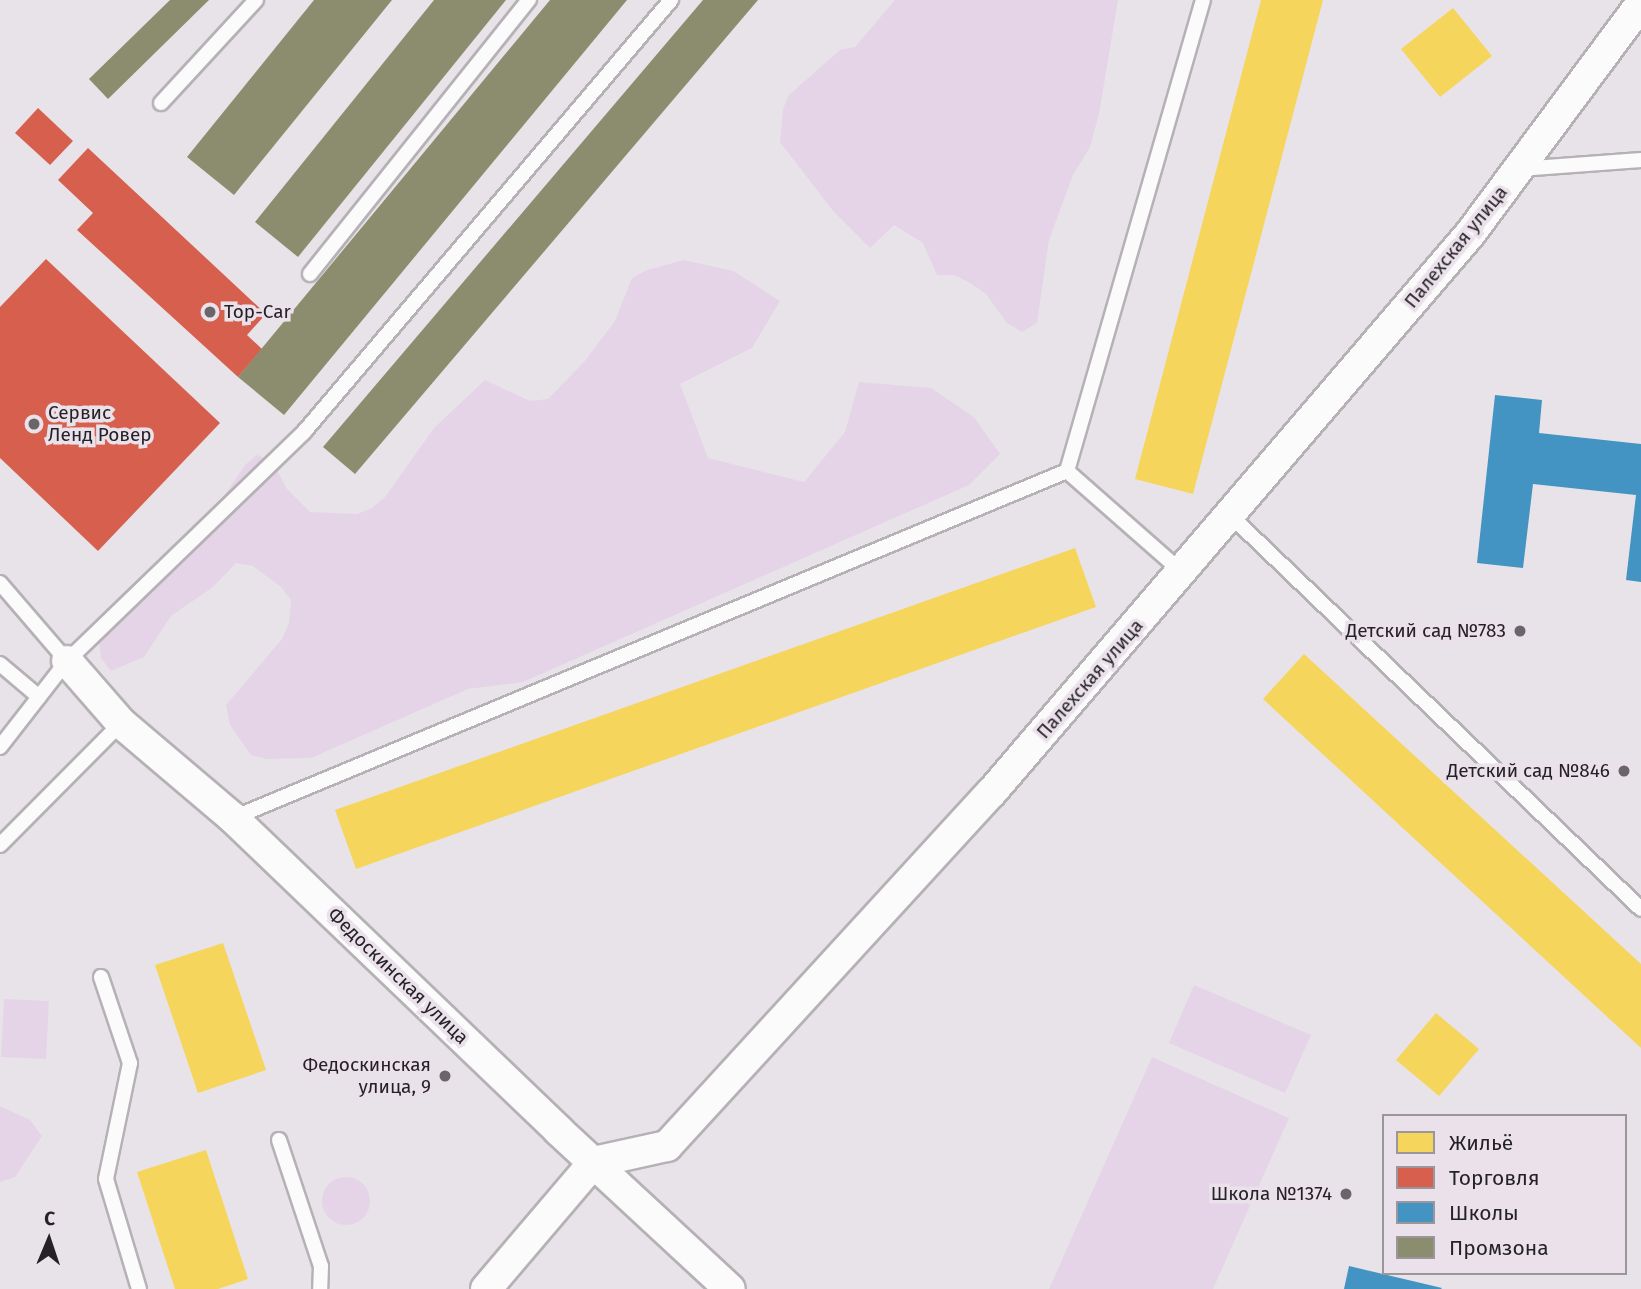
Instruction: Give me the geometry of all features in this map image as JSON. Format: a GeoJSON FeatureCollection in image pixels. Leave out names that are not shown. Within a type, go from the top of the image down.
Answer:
{"type":"FeatureCollection","features":[{"type":"Feature","properties":{"kind":"street","name":"Палехская улица"},"geometry":{"type":"LineString","coordinates":[[594,1162],[667,1146],[991,793],[1470,234],[1641,4]]}},
{"type":"Feature","properties":{"kind":"street","name":"Федоскинская улица"},"geometry":{"type":"LineString","coordinates":[[67,661],[121,723],[233,818],[730,1289]]}},
{"type":"Feature","properties":{"kind":"street"},"geometry":{"type":"LineString","coordinates":[[486,1289],[594,1162]]}},
{"type":"Feature","properties":{"kind":"lane"},"geometry":{"type":"LineString","coordinates":[[162,103],[256,0]]}},
{"type":"Feature","properties":{"kind":"lane"},"geometry":{"type":"LineString","coordinates":[[310,274],[530,0]]}},
{"type":"Feature","properties":{"kind":"lane"},"geometry":{"type":"LineString","coordinates":[[0,747],[67,661],[304,432],[671,0]]}},
{"type":"Feature","properties":{"kind":"lane"},"geometry":{"type":"LineString","coordinates":[[1067,471],[1203,0]]}},
{"type":"Feature","properties":{"kind":"lane"},"geometry":{"type":"LineString","coordinates":[[1518,169],[1641,160]]}},
{"type":"Feature","properties":{"kind":"lane"},"geometry":{"type":"LineString","coordinates":[[1067,471],[1181,571]]}},
{"type":"Feature","properties":{"kind":"lane"},"geometry":{"type":"LineString","coordinates":[[233,818],[1067,471]]}},
{"type":"Feature","properties":{"kind":"lane"},"geometry":{"type":"LineString","coordinates":[[1230,515],[1641,909]]}},
{"type":"Feature","properties":{"kind":"lane"},"geometry":{"type":"LineString","coordinates":[[0,583],[67,661]]}},
{"type":"Feature","properties":{"kind":"lane"},"geometry":{"type":"LineString","coordinates":[[0,664],[39,697]]}},
{"type":"Feature","properties":{"kind":"lane"},"geometry":{"type":"LineString","coordinates":[[0,845],[121,723]]}},
{"type":"Feature","properties":{"kind":"lane"},"geometry":{"type":"LineString","coordinates":[[101,978],[130,1063],[106,1179],[139,1289]]}},
{"type":"Feature","properties":{"kind":"lane"},"geometry":{"type":"LineString","coordinates":[[279,1140],[321,1266],[320,1289]]}},
{"type":"Feature","properties":{"kind":"shaded area"},"geometry":{"type":"Polygon","coordinates":[[[895,0],[1118,0],[1099,114],[1090,147],[1073,175],[1049,240],[1037,323],[1022,332],[1007,323],[986,294],[970,283],[954,275],[937,275],[923,243],[894,225],[870,248],[833,211],[780,142],[783,109],[789,95],[840,50],[855,47],[895,0]]]}},
{"type":"Feature","properties":{"kind":"shaded area"},"geometry":{"type":"Polygon","coordinates":[[[684,260],[733,271],[780,301],[752,348],[680,384],[708,458],[804,482],[845,432],[859,382],[931,388],[974,417],[1000,454],[969,485],[523,682],[468,689],[311,758],[267,759],[251,755],[230,725],[226,705],[282,639],[289,623],[291,600],[281,587],[253,566],[236,563],[213,587],[171,616],[144,657],[111,671],[101,658],[99,642],[108,628],[175,568],[245,465],[257,455],[272,461],[287,489],[310,512],[357,514],[372,508],[385,497],[434,428],[485,380],[530,401],[548,399],[584,362],[615,321],[632,278],[647,270],[684,260]]]}},
{"type":"Feature","properties":{"kind":"shaded area"},"geometry":{"type":"Polygon","coordinates":[[[1194,985],[1311,1035],[1285,1093],[1169,1043],[1194,985]]]}},
{"type":"Feature","properties":{"kind":"shaded area"},"geometry":{"type":"Polygon","coordinates":[[[4,999],[49,1001],[46,1059],[1,1057],[4,999]]]}},
{"type":"Feature","properties":{"kind":"shaded area"},"geometry":{"type":"Polygon","coordinates":[[[1152,1057],[1289,1118],[1213,1289],[1049,1289],[1152,1057]]]}},
{"type":"Feature","properties":{"kind":"shaded area"},"geometry":{"type":"Polygon","coordinates":[[[0,1106],[30,1120],[42,1136],[15,1177],[0,1182],[0,1106]]]}},
{"type":"Feature","properties":{"kind":"shaded area"},"geometry":{"type":"Polygon","coordinates":[[[346,1177],[363,1184],[370,1201],[363,1218],[346,1225],[329,1218],[322,1201],[329,1184],[346,1177]]]}},
{"type":"Feature","properties":{"kind":"building: Жильё"},"geometry":{"type":"Polygon","coordinates":[[[1261,0],[1323,0],[1193,494],[1135,479],[1261,0]]]}},
{"type":"Feature","properties":{"kind":"building: Жильё"},"geometry":{"type":"Polygon","coordinates":[[[1453,8],[1492,56],[1440,97],[1401,49],[1453,8]]]}},
{"type":"Feature","properties":{"kind":"building: Жильё"},"geometry":{"type":"Polygon","coordinates":[[[1075,548],[1096,607],[356,869],[335,810],[1075,548]]]}},
{"type":"Feature","properties":{"kind":"building: Жильё"},"geometry":{"type":"Polygon","coordinates":[[[1304,654],[1641,964],[1641,1048],[1263,699],[1304,654]]]}},
{"type":"Feature","properties":{"kind":"building: Жильё"},"geometry":{"type":"Polygon","coordinates":[[[223,943],[266,1070],[198,1093],[155,965],[223,943]]]}},
{"type":"Feature","properties":{"kind":"building: Жильё"},"geometry":{"type":"Polygon","coordinates":[[[1436,1013],[1479,1049],[1439,1096],[1396,1060],[1436,1013]]]}},
{"type":"Feature","properties":{"kind":"building: Жильё"},"geometry":{"type":"Polygon","coordinates":[[[206,1150],[248,1279],[218,1289],[175,1289],[137,1172],[206,1150]]]}},
{"type":"Feature","properties":{"kind":"building: Торговля"},"geometry":{"type":"Polygon","coordinates":[[[38,108],[73,141],[50,165],[15,133],[38,108]]]}},
{"type":"Feature","properties":{"kind":"building: Торговля"},"geometry":{"type":"Polygon","coordinates":[[[88,148],[266,314],[247,335],[262,349],[238,377],[77,230],[93,213],[58,180],[88,148]]]}},
{"type":"Feature","properties":{"kind":"building: Торговля"},"geometry":{"type":"Polygon","coordinates":[[[46,259],[220,423],[98,551],[0,458],[0,307],[46,259]]]}},
{"type":"Feature","properties":{"kind":"building: Школы"},"geometry":{"type":"Polygon","coordinates":[[[1495,395],[1542,400],[1539,433],[1641,444],[1641,582],[1626,580],[1636,495],[1533,484],[1523,568],[1477,563],[1495,395]]]}},
{"type":"Feature","properties":{"kind":"building: Школы"},"geometry":{"type":"Polygon","coordinates":[[[1349,1266],[1442,1288],[1441,1289],[1344,1289],[1349,1266]]]}},
{"type":"Feature","properties":{"kind":"building: Промзона"},"geometry":{"type":"Polygon","coordinates":[[[170,0],[209,0],[108,99],[89,79],[170,0]]]}},
{"type":"Feature","properties":{"kind":"building: Промзона"},"geometry":{"type":"Polygon","coordinates":[[[314,0],[392,0],[234,195],[187,157],[314,0]]]}},
{"type":"Feature","properties":{"kind":"building: Промзона"},"geometry":{"type":"Polygon","coordinates":[[[434,0],[506,0],[298,257],[255,222],[434,0]]]}},
{"type":"Feature","properties":{"kind":"building: Промзона"},"geometry":{"type":"Polygon","coordinates":[[[550,0],[627,0],[284,415],[238,377],[550,0]]]}},
{"type":"Feature","properties":{"kind":"building: Промзона"},"geometry":{"type":"Polygon","coordinates":[[[703,0],[758,0],[355,474],[323,447],[703,0]]]}},
{"type":"Feature","properties":{"kind":"place","name":"Top-Car"},"geometry":{"type":"Point","coordinates":[210,312]}},
{"type":"Feature","properties":{"kind":"place","name":"Сервис Ленд Ровер"},"geometry":{"type":"Point","coordinates":[34,424]}},
{"type":"Feature","properties":{"kind":"place","name":"Детский сад №783"},"geometry":{"type":"Point","coordinates":[1520,631]}},
{"type":"Feature","properties":{"kind":"place","name":"Детский сад №846"},"geometry":{"type":"Point","coordinates":[1624,771]}},
{"type":"Feature","properties":{"kind":"place","name":"Федоскинская улица, 9"},"geometry":{"type":"Point","coordinates":[445,1076]}},
{"type":"Feature","properties":{"kind":"place","name":"Школа №1374"},"geometry":{"type":"Point","coordinates":[1346,1194]}}]}
